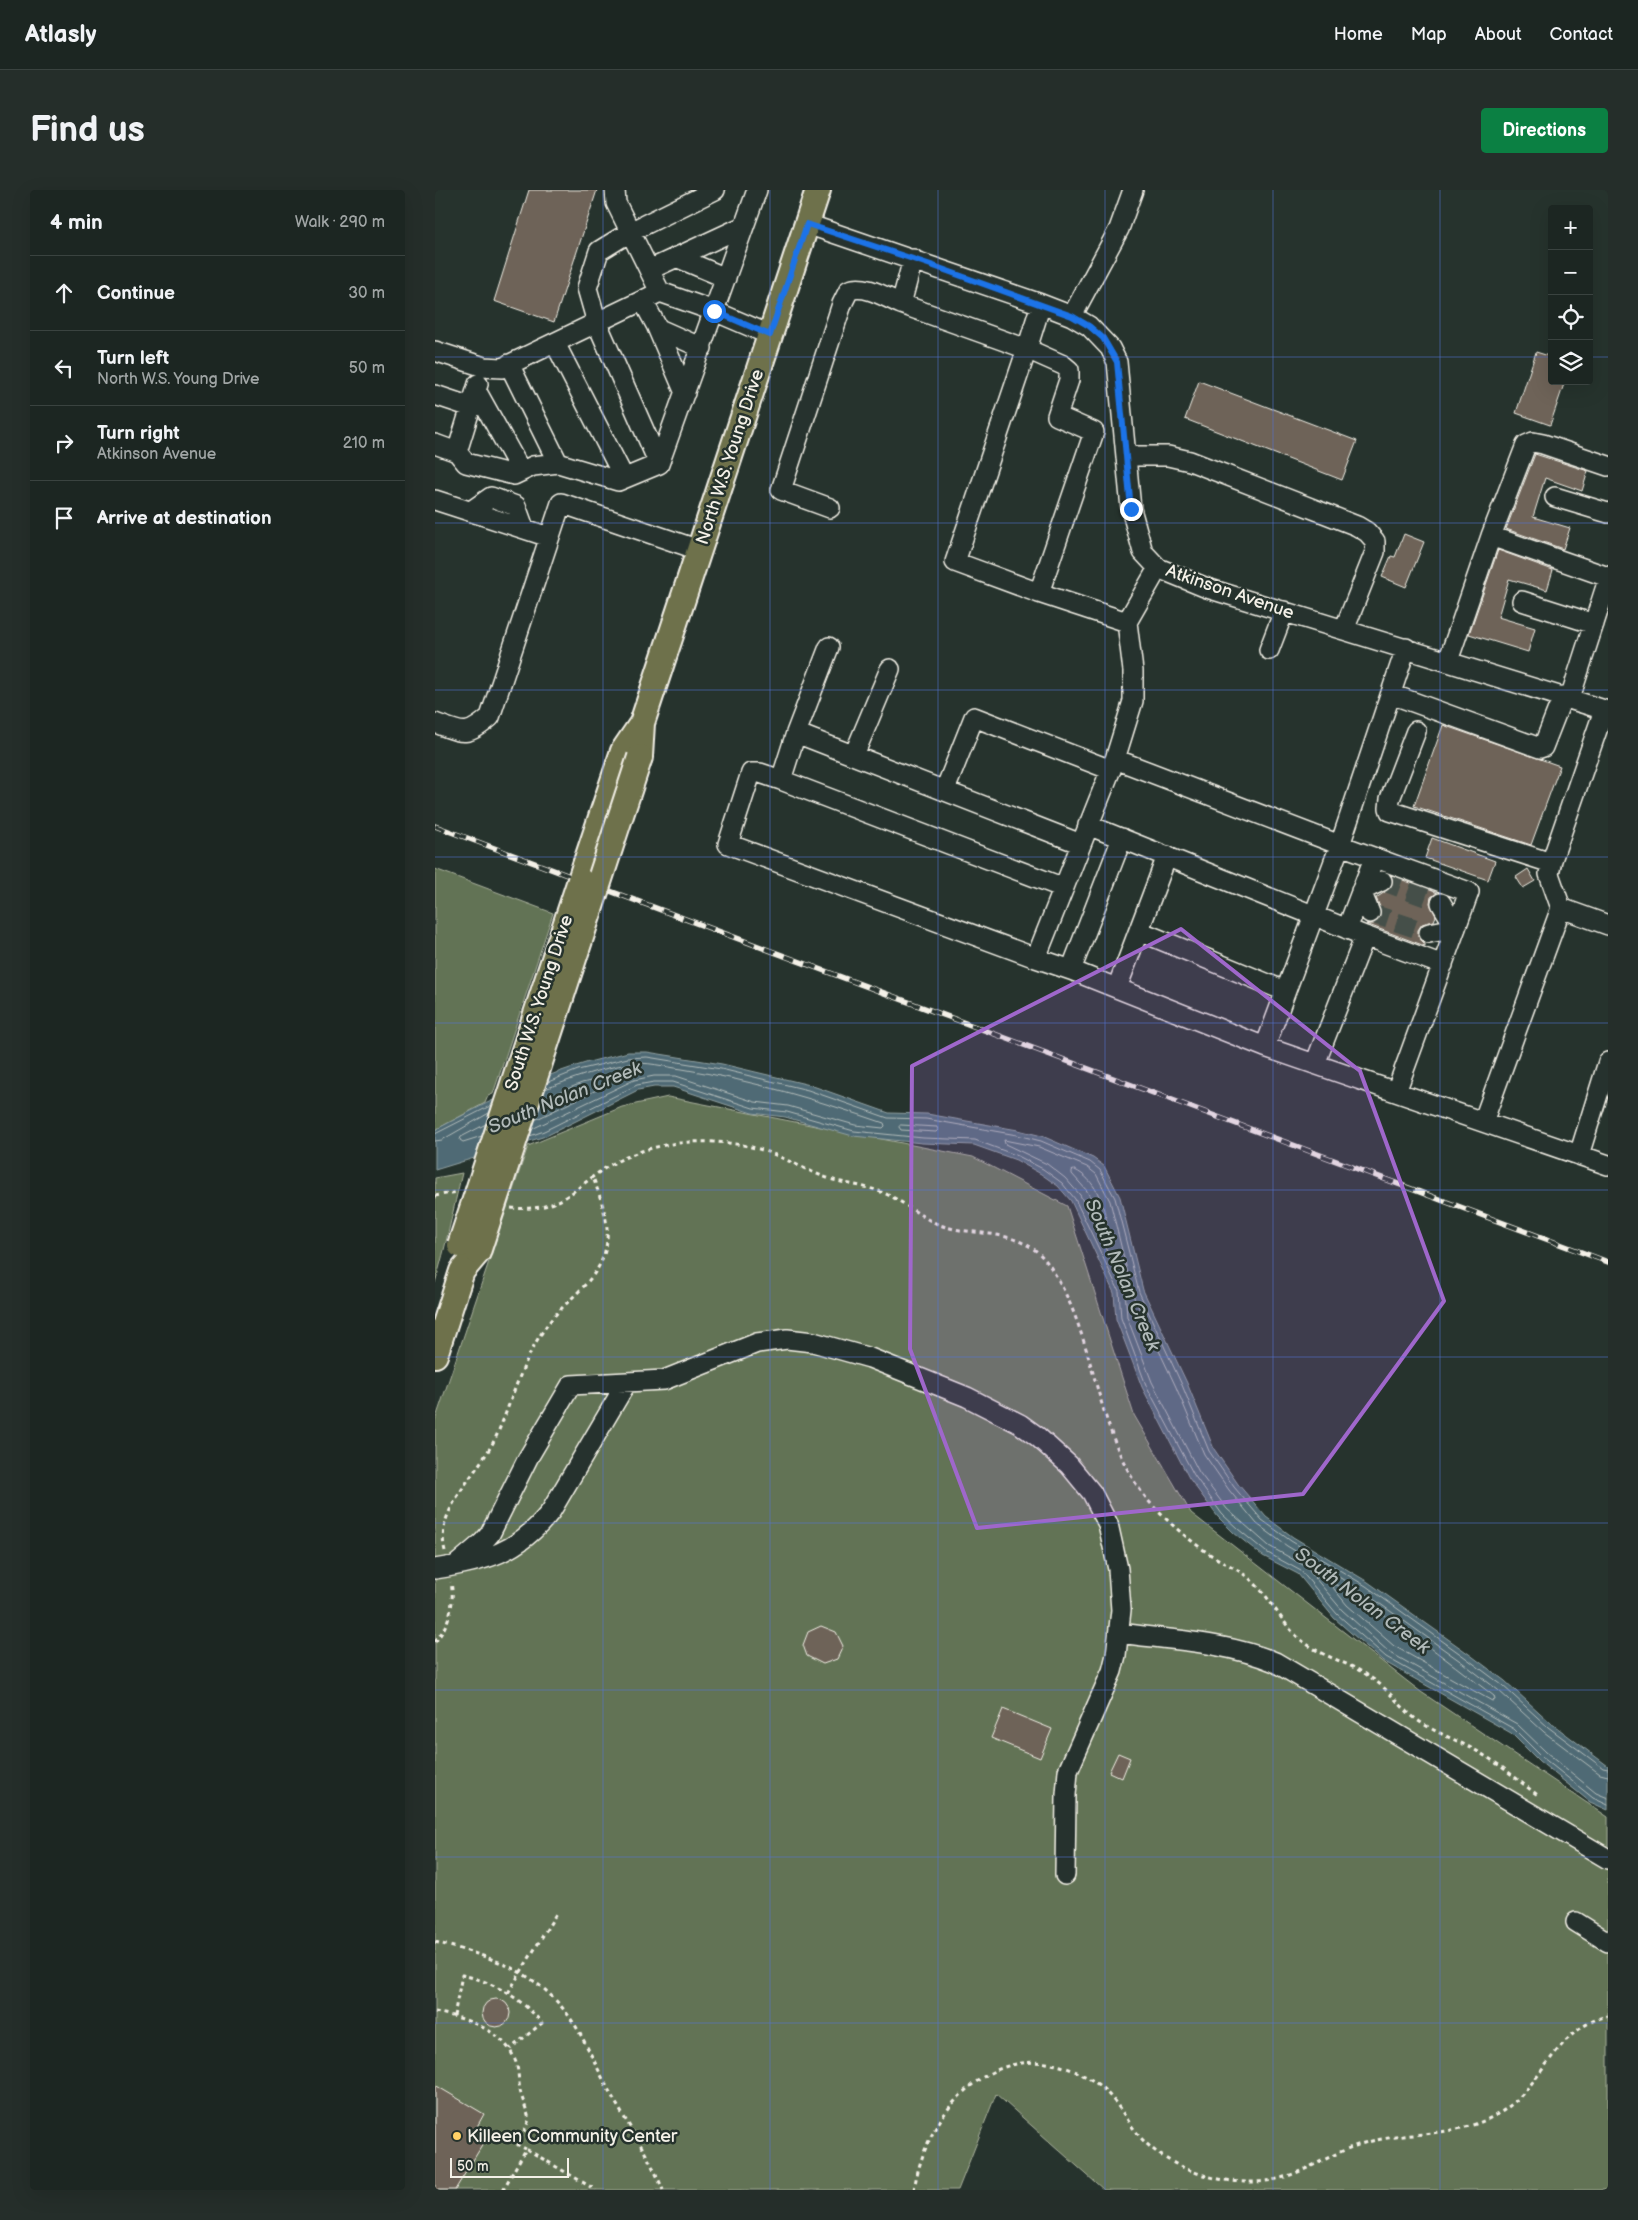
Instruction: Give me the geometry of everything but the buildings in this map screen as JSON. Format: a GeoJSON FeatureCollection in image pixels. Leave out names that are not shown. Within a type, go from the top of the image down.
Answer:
{"type":"FeatureCollection","features":[{"type":"Feature","properties":{"kind":"main road","name":"North W.S. Young Drive"},"geometry":{"type":"LineString","coordinates":[[588,883],[818,190]]}},
{"type":"Feature","properties":{"kind":"main road","name":"South W.S. Young Drive"},"geometry":{"type":"LineString","coordinates":[[435,1355],[588,883]]}},
{"type":"Feature","properties":{"kind":"street"},"geometry":{"type":"LineString","coordinates":[[615,190],[616,203],[660,292],[714,311],[770,335]]}},
{"type":"Feature","properties":{"kind":"street"},"geometry":{"type":"LineString","coordinates":[[659,464],[597,323],[587,288],[599,251],[630,232],[715,190]]}},
{"type":"Feature","properties":{"kind":"street"},"geometry":{"type":"LineString","coordinates":[[435,444],[457,452],[466,463],[514,474],[533,466],[558,463],[618,481],[659,464],[757,190]]}},
{"type":"Feature","properties":{"kind":"street"},"geometry":{"type":"LineString","coordinates":[[1072,316],[1119,228],[1133,190]]}},
{"type":"Feature","properties":{"kind":"street","name":"Atkinson Avenue"},"geometry":{"type":"LineString","coordinates":[[807,224],[1041,304],[1072,316],[1089,326],[1103,338],[1117,362],[1131,509],[1143,552],[1158,568],[1207,588],[1606,710]]}},
{"type":"Feature","properties":{"kind":"street"},"geometry":{"type":"LineString","coordinates":[[649,270],[744,226]]}},
{"type":"Feature","properties":{"kind":"street"},"geometry":{"type":"LineString","coordinates":[[677,257],[726,278]]}},
{"type":"Feature","properties":{"kind":"street"},"geometry":{"type":"LineString","coordinates":[[901,304],[913,259]]}},
{"type":"Feature","properties":{"kind":"street"},"geometry":{"type":"LineString","coordinates":[[830,508],[781,490],[842,304],[849,290],[857,287],[1027,349],[1063,365],[1069,370],[1069,380],[1057,416],[1095,432],[1039,593]]}},
{"type":"Feature","properties":{"kind":"street"},"geometry":{"type":"LineString","coordinates":[[435,351],[484,367],[499,368],[660,292]]}},
{"type":"Feature","properties":{"kind":"street"},"geometry":{"type":"LineString","coordinates":[[643,301],[656,325],[685,393]]}},
{"type":"Feature","properties":{"kind":"street"},"geometry":{"type":"LineString","coordinates":[[1041,304],[955,562],[1039,593],[1127,622]]}},
{"type":"Feature","properties":{"kind":"street"},"geometry":{"type":"LineString","coordinates":[[656,325],[659,329],[702,348]]}},
{"type":"Feature","properties":{"kind":"street"},"geometry":{"type":"LineString","coordinates":[[555,343],[624,478]]}},
{"type":"Feature","properties":{"kind":"street"},"geometry":{"type":"LineString","coordinates":[[509,364],[558,463]]}},
{"type":"Feature","properties":{"kind":"street"},"geometry":{"type":"LineString","coordinates":[[457,452],[484,367]]}},
{"type":"Feature","properties":{"kind":"street"},"geometry":{"type":"LineString","coordinates":[[435,395],[474,399]]}},
{"type":"Feature","properties":{"kind":"street"},"geometry":{"type":"LineString","coordinates":[[474,399],[521,471]]}},
{"type":"Feature","properties":{"kind":"street"},"geometry":{"type":"LineString","coordinates":[[1448,661],[1491,536],[1526,445],[1533,442],[1543,444],[1608,466]]}},
{"type":"Feature","properties":{"kind":"street"},"geometry":{"type":"LineString","coordinates":[[1126,456],[1168,456],[1190,461],[1357,526],[1367,532],[1375,541],[1375,552],[1344,630]]}},
{"type":"Feature","properties":{"kind":"street"},"geometry":{"type":"LineString","coordinates":[[1555,497],[1608,513]]}},
{"type":"Feature","properties":{"kind":"street"},"geometry":{"type":"LineString","coordinates":[[435,500],[549,537]]}},
{"type":"Feature","properties":{"kind":"street"},"geometry":{"type":"LineString","coordinates":[[435,723],[463,733],[476,729],[491,717],[561,503],[699,550]]}},
{"type":"Feature","properties":{"kind":"street"},"geometry":{"type":"LineString","coordinates":[[1391,694],[1540,748],[1543,747],[1566,697],[1594,624],[1608,578],[1491,536]]}},
{"type":"Feature","properties":{"kind":"street"},"geometry":{"type":"LineString","coordinates":[[1036,958],[1113,765],[1133,701],[1133,671],[1127,622],[1158,568]]}},
{"type":"Feature","properties":{"kind":"street"},"geometry":{"type":"LineString","coordinates":[[1522,601],[1594,624]]}},
{"type":"Feature","properties":{"kind":"street"},"geometry":{"type":"LineString","coordinates":[[1269,650],[1284,611]]}},
{"type":"Feature","properties":{"kind":"street"},"geometry":{"type":"LineString","coordinates":[[781,780],[796,734],[829,647]]}},
{"type":"Feature","properties":{"kind":"street"},"geometry":{"type":"LineString","coordinates":[[1265,1047],[1313,915],[1341,846],[1406,648]]}},
{"type":"Feature","properties":{"kind":"street"},"geometry":{"type":"LineString","coordinates":[[854,755],[889,669]]}},
{"type":"Feature","properties":{"kind":"street"},"geometry":{"type":"LineString","coordinates":[[1483,1122],[1561,908],[1549,874],[1551,862],[1606,710]]}},
{"type":"Feature","properties":{"kind":"street"},"geometry":{"type":"LineString","coordinates":[[945,790],[974,717],[1469,892],[1396,1092]]}},
{"type":"Feature","properties":{"kind":"street"},"geometry":{"type":"LineString","coordinates":[[1416,731],[1390,798],[1390,811],[1551,862]]}},
{"type":"Feature","properties":{"kind":"street"},"geometry":{"type":"LineString","coordinates":[[796,734],[1081,844]]}},
{"type":"Feature","properties":{"kind":"street"},"geometry":{"type":"LineString","coordinates":[[1064,888],[760,773],[751,773],[728,844],[1071,970],[1265,1047],[1608,1165]]}},
{"type":"Feature","properties":{"kind":"street"},"geometry":{"type":"LineString","coordinates":[[1088,825],[1347,929],[1443,965]]}},
{"type":"Feature","properties":{"kind":"street"},"geometry":{"type":"LineString","coordinates":[[1071,970],[1121,838]]}},
{"type":"Feature","properties":{"kind":"street"},"geometry":{"type":"LineString","coordinates":[[1117,988],[1167,856]]}},
{"type":"Feature","properties":{"kind":"street"},"geometry":{"type":"LineString","coordinates":[[1347,929],[1374,858]]}},
{"type":"Feature","properties":{"kind":"street"},"geometry":{"type":"LineString","coordinates":[[1361,891],[1382,881]]}},
{"type":"Feature","properties":{"kind":"street"},"geometry":{"type":"LineString","coordinates":[[1361,891],[1370,913]]}},
{"type":"Feature","properties":{"kind":"street"},"geometry":{"type":"LineString","coordinates":[[1441,903],[1456,928]]}},
{"type":"Feature","properties":{"kind":"street"},"geometry":{"type":"LineString","coordinates":[[1561,908],[1608,925]]}},
{"type":"Feature","properties":{"kind":"street"},"geometry":{"type":"LineString","coordinates":[[1429,933],[1456,928]]}},
{"type":"Feature","properties":{"kind":"street"},"geometry":{"type":"LineString","coordinates":[[1139,931],[1285,990]]}},
{"type":"Feature","properties":{"kind":"street"},"geometry":{"type":"LineString","coordinates":[[1315,1064],[1365,936]]}},
{"type":"Feature","properties":{"kind":"street"},"geometry":{"type":"LineString","coordinates":[[1579,1155],[1608,1062]]}},
{"type":"Feature","properties":{"kind":"street"},"geometry":{"type":"LineString","coordinates":[[447,1568],[483,1542],[490,1534],[528,1458],[571,1385],[664,1380],[757,1343],[799,1340],[830,1346],[870,1358],[934,1382],[993,1409],[1020,1424],[1054,1450],[1083,1480],[1100,1506],[1108,1524],[1118,1569],[1121,1589],[1116,1655],[1107,1686],[1068,1771],[1065,1875]]}},
{"type":"Feature","properties":{"kind":"street"},"geometry":{"type":"LineString","coordinates":[[447,1568],[500,1554],[525,1540],[539,1527],[551,1511],[627,1382]]}},
{"type":"Feature","properties":{"kind":"street"},"geometry":{"type":"LineString","coordinates":[[1119,1634],[1247,1651],[1275,1662],[1608,1859]]}},
{"type":"Feature","properties":{"kind":"street"},"geometry":{"type":"LineString","coordinates":[[1576,1922],[1608,1942]]}},
{"type":"Feature","properties":{"kind":"path"},"geometry":{"type":"LineString","coordinates":[[509,1208],[544,1207],[567,1197],[614,1163],[663,1145],[702,1141],[741,1144],[780,1155],[835,1180],[887,1194],[934,1224],[965,1232],[1000,1236],[1031,1247],[1053,1270],[1062,1287],[1081,1331],[1109,1428],[1129,1471],[1152,1504],[1195,1543],[1255,1583],[1298,1638],[1331,1658],[1362,1671],[1374,1679],[1409,1714],[1422,1723],[1487,1756],[1546,1802]]}},
{"type":"Feature","properties":{"kind":"path"},"geometry":{"type":"LineString","coordinates":[[435,1642],[450,1615],[453,1595],[443,1537],[446,1519],[454,1503],[494,1441],[526,1359],[546,1326],[592,1277],[604,1257],[607,1228],[604,1209],[593,1177]]}},
{"type":"Feature","properties":{"kind":"path"},"geometry":{"type":"LineString","coordinates":[[435,1196],[447,1192],[463,1193]]}},
{"type":"Feature","properties":{"kind":"path"},"geometry":{"type":"LineString","coordinates":[[508,1993],[556,1914]]}},
{"type":"Feature","properties":{"kind":"path"},"geometry":{"type":"LineString","coordinates":[[435,1942],[493,1958],[521,1972],[552,1996],[575,2025],[663,2190]]}},
{"type":"Feature","properties":{"kind":"path"},"geometry":{"type":"LineString","coordinates":[[454,2016],[462,1975],[476,1978],[508,1993],[534,2013],[542,2023],[510,2050]]}},
{"type":"Feature","properties":{"kind":"path"},"geometry":{"type":"LineString","coordinates":[[435,2012],[454,2016],[475,2024],[497,2036],[510,2050],[515,2059],[519,2088],[529,2120],[518,2145],[596,2190]]}},
{"type":"Feature","properties":{"kind":"path"},"geometry":{"type":"LineString","coordinates":[[914,2190],[925,2147],[951,2104],[976,2081],[1011,2065],[1041,2063],[1058,2065],[1077,2072],[1103,2088],[1141,2138],[1168,2158],[1202,2175],[1230,2180],[1272,2180],[1292,2174],[1362,2143],[1397,2136],[1447,2132],[1465,2128],[1495,2116],[1520,2097],[1533,2083],[1562,2043],[1575,2030],[1585,2024],[1608,2016]]}},
{"type":"Feature","properties":{"kind":"path"},"geometry":{"type":"LineString","coordinates":[[503,2190],[526,2149]]}},
{"type":"Feature","properties":{"kind":"highlighted area"},"geometry":{"type":"Polygon","coordinates":[[[1181,929],[1360,1071],[1444,1301],[1303,1494],[977,1528],[910,1349],[912,1066],[1181,929]]]}},
{"type":"Feature","properties":{"kind":"green space"},"geometry":{"type":"Polygon","coordinates":[[[435,869],[553,913],[493,1094],[488,1096],[485,1103],[435,1130],[435,869]]]}},
{"type":"Feature","properties":{"kind":"green space"},"geometry":{"type":"Polygon","coordinates":[[[668,1097],[973,1157],[1067,1206],[1134,1415],[1191,1513],[1421,1692],[1608,1817],[1608,2190],[1104,2190],[996,2094],[958,2190],[435,2190],[435,1421],[528,1146],[622,1107],[668,1097]]]}},
{"type":"Feature","properties":{"kind":"green space"},"geometry":{"type":"Polygon","coordinates":[[[462,1173],[446,1242],[435,1283],[435,1178],[462,1173]]]}},
{"type":"Feature","properties":{"kind":"water","name":"South Nolan Creek"},"geometry":{"type":"Polygon","coordinates":[[[628,1052],[647,1052],[722,1064],[810,1085],[889,1113],[927,1114],[1018,1130],[1042,1136],[1093,1158],[1104,1166],[1120,1197],[1143,1290],[1187,1383],[1214,1449],[1238,1484],[1266,1517],[1293,1537],[1368,1582],[1469,1654],[1505,1681],[1551,1723],[1608,1766],[1608,1810],[1590,1802],[1539,1761],[1511,1733],[1383,1661],[1334,1618],[1298,1574],[1263,1556],[1234,1533],[1218,1517],[1189,1478],[1142,1387],[1116,1319],[1114,1293],[1071,1201],[1058,1186],[1016,1160],[974,1145],[922,1143],[853,1136],[785,1117],[752,1113],[673,1087],[654,1087],[638,1090],[546,1136],[435,1170],[435,1130],[486,1103],[539,1079],[582,1064],[628,1052]]]}},
{"type":"Feature","properties":{"kind":"tunnel"},"geometry":{"type":"LineString","coordinates":[[1382,881],[1441,903]]}},
{"type":"Feature","properties":{"kind":"tunnel"},"geometry":{"type":"LineString","coordinates":[[1370,913],[1429,933]]}},
{"type":"Feature","properties":{"kind":"railway"},"geometry":{"type":"LineString","coordinates":[[435,826],[1608,1262]]}},
{"type":"Feature","properties":{"kind":"place","name":"Killeen Community Center"},"geometry":{"type":"Point","coordinates":[457,2136]}},
{"type":"Feature","properties":{"kind":"route"},"geometry":{"type":"LineString","coordinates":[[714,311],[770,335],[807,224],[931,265],[1072,316],[1089,326],[1103,338],[1117,362],[1131,509]]}}]}
